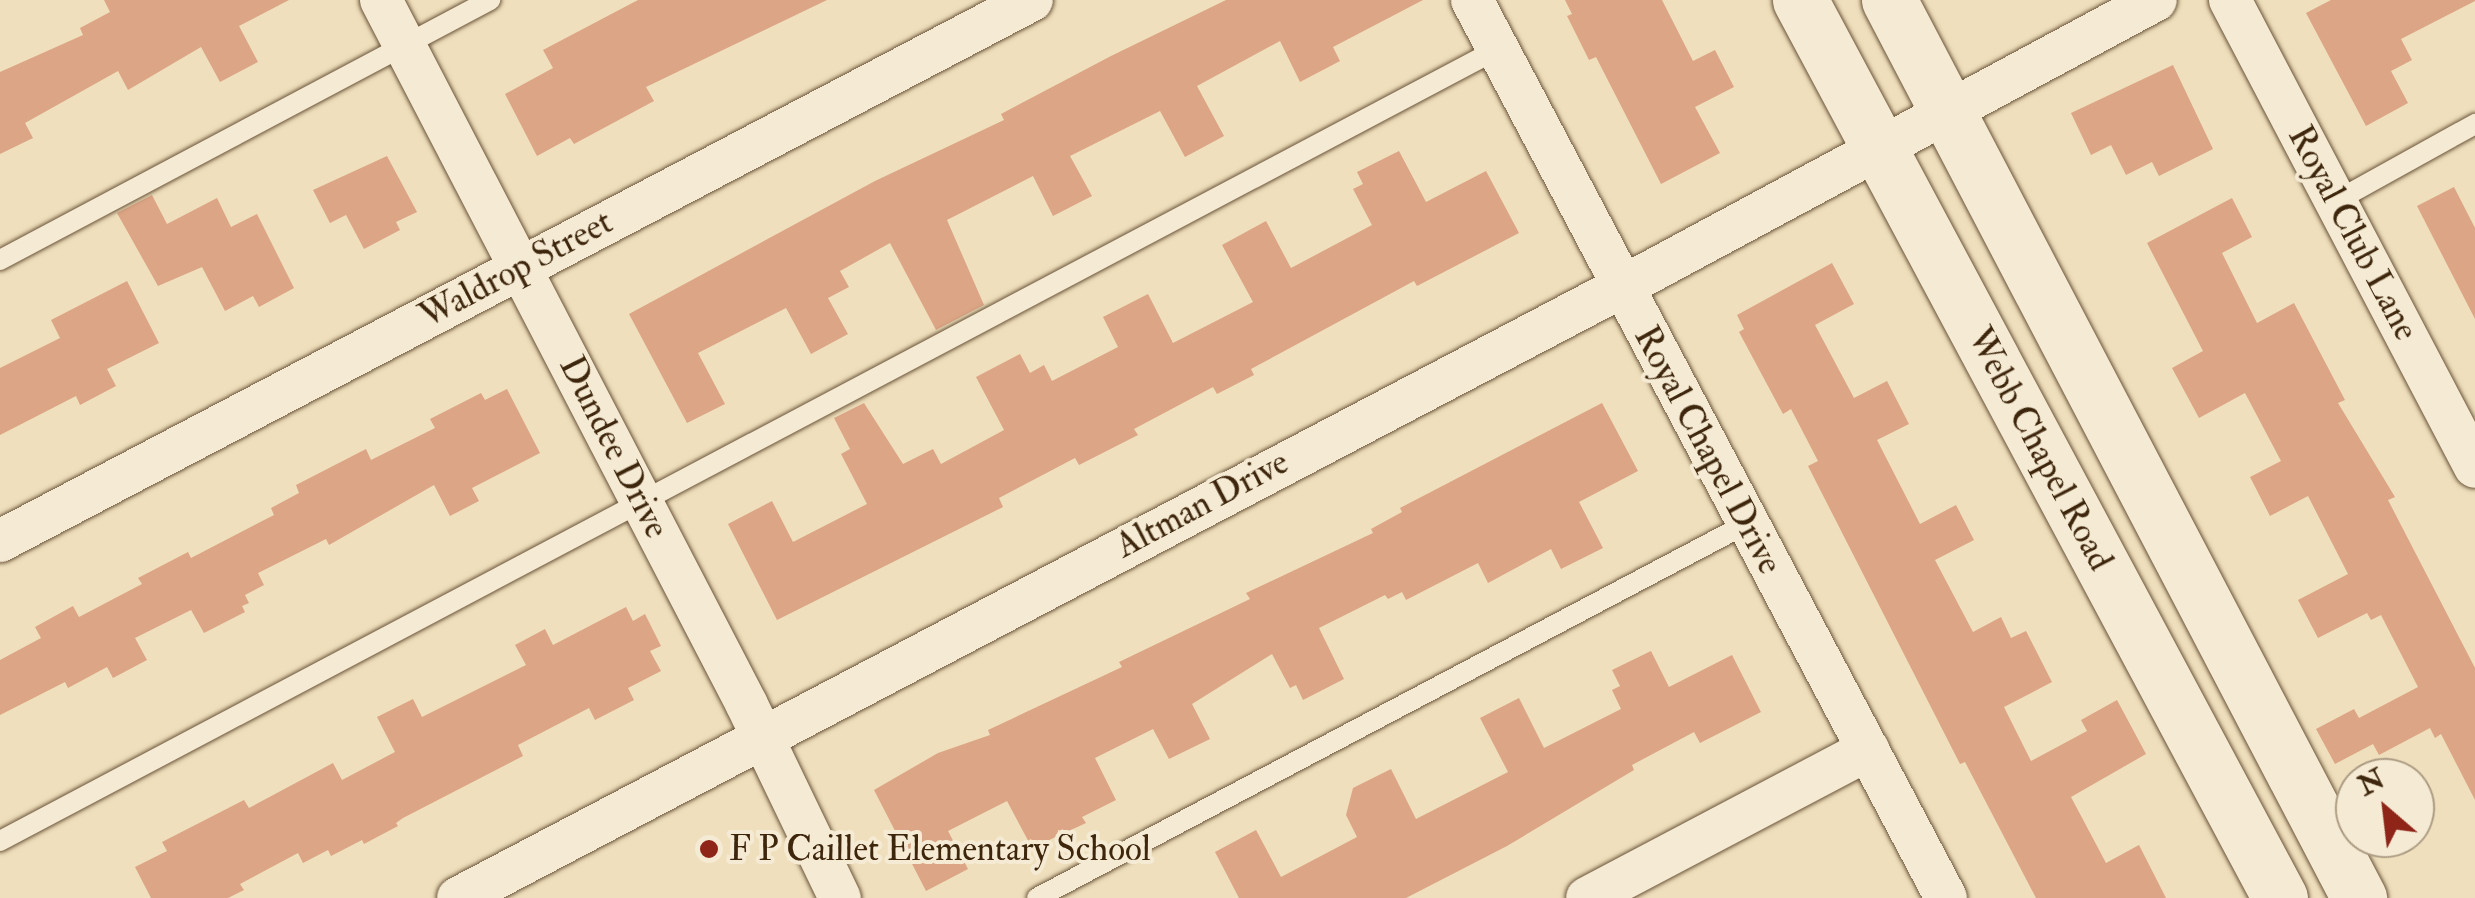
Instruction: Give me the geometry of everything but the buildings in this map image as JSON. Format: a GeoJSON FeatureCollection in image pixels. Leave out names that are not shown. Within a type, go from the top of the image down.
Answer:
{"type":"FeatureCollection","features":[{"type":"Feature","properties":{"kind":"main road","name":"Webb Chapel Road"},"geometry":{"type":"LineString","coordinates":[[1800,0],[2280,898]]}},
{"type":"Feature","properties":{"kind":"main road"},"geometry":{"type":"LineString","coordinates":[[1889,0],[2057,314],[2359,898]]}},
{"type":"Feature","properties":{"kind":"street","name":"Dundee Drive"},"geometry":{"type":"LineString","coordinates":[[381,0],[642,501],[840,898]]}},
{"type":"Feature","properties":{"kind":"street","name":"Waldrop Street"},"geometry":{"type":"LineString","coordinates":[[0,540],[1032,0]]}},
{"type":"Feature","properties":{"kind":"street","name":"Royal Chapel Drive"},"geometry":{"type":"LineString","coordinates":[[1472,0],[1946,898]]}},
{"type":"Feature","properties":{"kind":"street","name":"Altman Drive"},"geometry":{"type":"LineString","coordinates":[[458,898],[1622,287],[2156,0]]}},
{"type":"Feature","properties":{"kind":"street","name":"Royal Club Lane"},"geometry":{"type":"LineString","coordinates":[[2230,0],[2464,422],[2475,467]]}},
{"type":"Feature","properties":{"kind":"street"},"geometry":{"type":"LineString","coordinates":[[1586,898],[1868,750]]}},
{"type":"Feature","properties":{"kind":"lane"},"geometry":{"type":"LineString","coordinates":[[0,260],[490,0]]}},
{"type":"Feature","properties":{"kind":"lane"},"geometry":{"type":"LineString","coordinates":[[0,841],[1498,49]]}},
{"type":"Feature","properties":{"kind":"lane"},"geometry":{"type":"LineString","coordinates":[[2338,200],[2475,124]]}},
{"type":"Feature","properties":{"kind":"lane"},"geometry":{"type":"LineString","coordinates":[[1037,898],[1746,524]]}},
{"type":"Feature","properties":{"kind":"place","name":"F P Caillet Elementary School"},"geometry":{"type":"Point","coordinates":[709,849]}}]}
